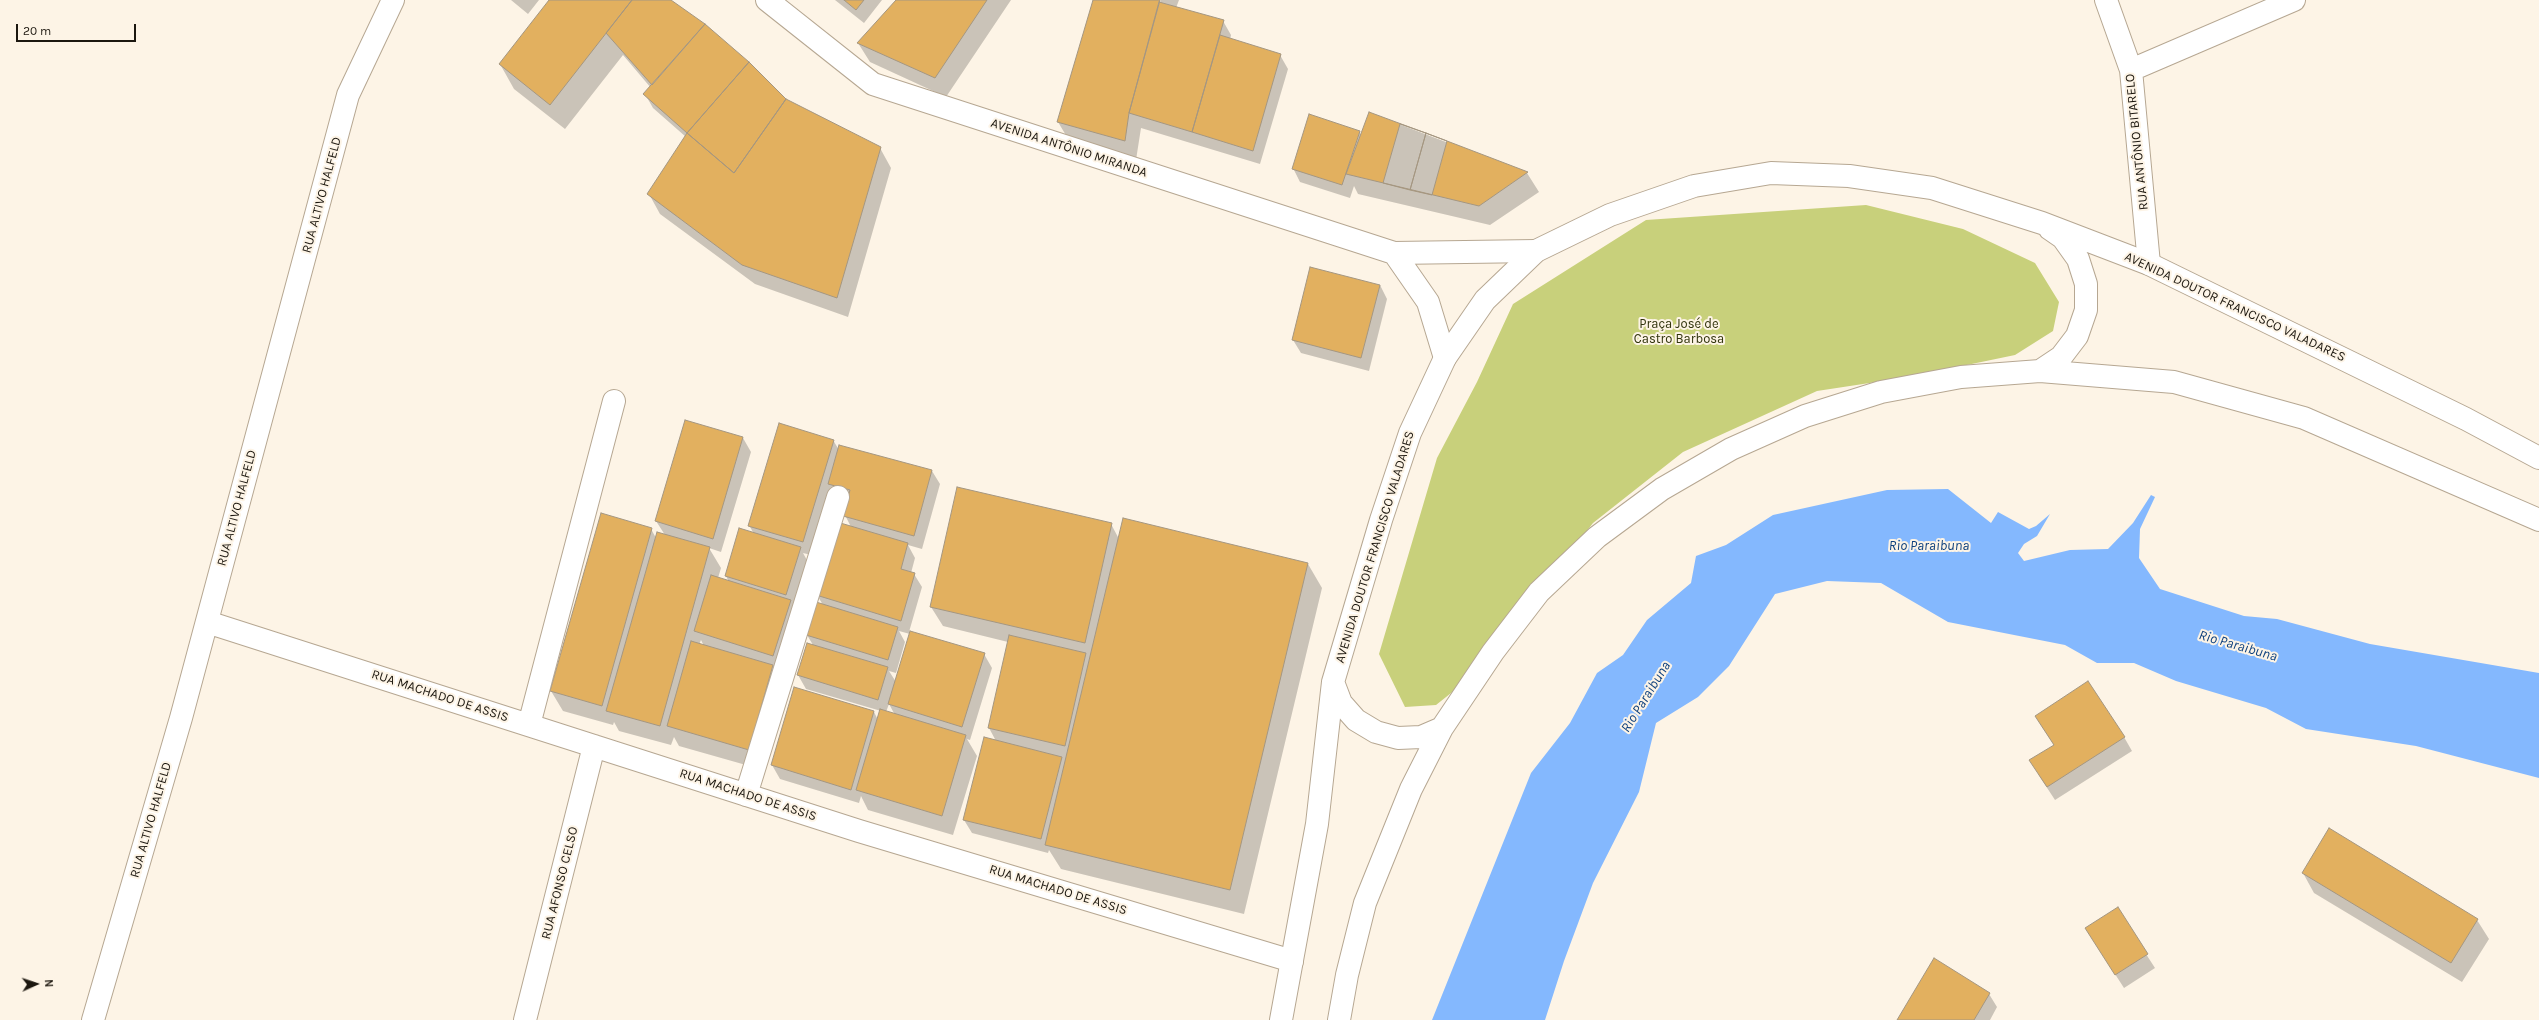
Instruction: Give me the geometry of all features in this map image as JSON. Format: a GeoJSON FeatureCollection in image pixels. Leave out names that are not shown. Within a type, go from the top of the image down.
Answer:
{"type":"FeatureCollection","features":[{"type":"Feature","properties":{"kind":"main road","name":"RUA ALTIVO HALFELD"},"geometry":{"type":"LineString","coordinates":[[93,1020],[207,622],[348,95],[394,0]]}},
{"type":"Feature","properties":{"kind":"main road","name":"AVENIDA ANTÔNIO MIRANDA"},"geometry":{"type":"LineString","coordinates":[[767,0],[873,84],[1394,253],[1536,251]]}},
{"type":"Feature","properties":{"kind":"main road","name":"RUA ANTÔNIO BITARELO"},"geometry":{"type":"LineString","coordinates":[[2106,0],[2131,70],[2149,264]]}},
{"type":"Feature","properties":{"kind":"main road"},"geometry":{"type":"LineString","coordinates":[[2131,70],[2294,0]]}},
{"type":"Feature","properties":{"kind":"main road","name":"AVENIDA DOUTOR FRANCISCO VALADARES"},"geometry":{"type":"LineString","coordinates":[[1281,1020],[1316,824],[1333,682],[1381,520],[1410,433],[1445,358],[1485,300],[1536,251],[1610,215],[1694,186],[1771,173],[1850,176],[1932,188],[2042,223],[2149,264],[2466,419],[2539,458]]}},
{"type":"Feature","properties":{"kind":"main road"},"geometry":{"type":"LineString","coordinates":[[2040,371],[2061,357],[2077,336],[2086,310],[2086,284],[2078,259],[2063,238],[2042,223]]}},
{"type":"Feature","properties":{"kind":"main road"},"geometry":{"type":"LineString","coordinates":[[1394,253],[1428,302],[1445,358]]}},
{"type":"Feature","properties":{"kind":"main road"},"geometry":{"type":"LineString","coordinates":[[1339,1020],[1347,974],[1365,903],[1411,790],[1442,728],[1493,652],[1539,592],[1597,537],[1662,490],[1731,448],[1805,416],[1881,392],[1961,377],[2040,371],[2174,382],[2304,418],[2539,520]]}},
{"type":"Feature","properties":{"kind":"main road"},"geometry":{"type":"LineString","coordinates":[[529,725],[614,401]]}},
{"type":"Feature","properties":{"kind":"main road"},"geometry":{"type":"LineString","coordinates":[[746,795],[838,497]]}},
{"type":"Feature","properties":{"kind":"main road","name":"RUA MACHADO DE ASSIS"},"geometry":{"type":"LineString","coordinates":[[207,622],[746,795],[1292,961]]}},
{"type":"Feature","properties":{"kind":"main road"},"geometry":{"type":"LineString","coordinates":[[1333,682],[1342,703],[1356,720],[1376,732],[1398,738],[1420,737],[1442,728]]}},
{"type":"Feature","properties":{"kind":"main road","name":"RUA AFONSO CELSO"},"geometry":{"type":"LineString","coordinates":[[525,1020],[594,746]]}},
{"type":"Feature","properties":{"kind":"green space","name":"Praça José de Castro Barbosa"},"geometry":{"type":"Polygon","coordinates":[[[1866,205],[1963,229],[2035,263],[2059,302],[2053,331],[2015,355],[1909,377],[1817,391],[1683,452],[1593,523],[1475,674],[1436,705],[1405,707],[1379,654],[1437,458],[1477,382],[1513,304],[1646,220],[1866,205]]]}},
{"type":"Feature","properties":{"kind":"water","name":"Rio Paraibuna"},"geometry":{"type":"Polygon","coordinates":[[[1948,489],[1991,523],[1998,512],[2029,529],[2036,526],[2050,514],[2037,536],[2024,544],[2018,553],[2024,561],[2070,550],[2108,549],[2133,523],[2151,495],[2155,497],[2140,529],[2139,558],[2160,589],[2244,616],[2277,619],[2370,644],[2539,673],[2539,778],[2416,746],[2306,729],[2266,708],[2176,681],[2134,663],[2097,663],[2065,645],[1948,622],[1881,583],[1827,581],[1775,594],[1729,666],[1698,697],[1656,723],[1639,792],[1593,883],[1564,961],[1545,1020],[1432,1020],[1531,773],[1570,723],[1597,673],[1623,655],[1647,620],[1691,583],[1696,556],[1726,545],[1773,515],[1887,490],[1948,489]]]}},
{"type":"Feature","properties":{"kind":"building"},"geometry":{"type":"Polygon","coordinates":[[[549,0],[632,0],[550,105],[499,64],[549,0]]]}},
{"type":"Feature","properties":{"kind":"building"},"geometry":{"type":"Polygon","coordinates":[[[632,0],[671,0],[705,24],[652,85],[606,33],[632,0]]]}},
{"type":"Feature","properties":{"kind":"building"},"geometry":{"type":"Polygon","coordinates":[[[844,0],[864,0],[856,10],[844,0]]]}},
{"type":"Feature","properties":{"kind":"building"},"geometry":{"type":"Polygon","coordinates":[[[896,0],[987,0],[935,78],[857,43],[896,0]]]}},
{"type":"Feature","properties":{"kind":"building"},"geometry":{"type":"Polygon","coordinates":[[[1093,0],[1160,0],[1129,113],[1125,141],[1057,122],[1093,0]]]}},
{"type":"Feature","properties":{"kind":"building"},"geometry":{"type":"Polygon","coordinates":[[[1159,2],[1224,20],[1192,132],[1129,113],[1159,2]]]}},
{"type":"Feature","properties":{"kind":"building"},"geometry":{"type":"Polygon","coordinates":[[[705,24],[749,62],[687,133],[643,94],[705,24]]]}},
{"type":"Feature","properties":{"kind":"building"},"geometry":{"type":"Polygon","coordinates":[[[1220,35],[1281,54],[1253,151],[1192,132],[1220,35]]]}},
{"type":"Feature","properties":{"kind":"building"},"geometry":{"type":"Polygon","coordinates":[[[749,62],[786,99],[734,173],[687,133],[749,62]]]}},
{"type":"Feature","properties":{"kind":"building"},"geometry":{"type":"Polygon","coordinates":[[[786,99],[881,147],[837,298],[742,265],[647,194],[687,133],[734,173],[786,99]]]}},
{"type":"Feature","properties":{"kind":"building"},"geometry":{"type":"Polygon","coordinates":[[[1369,112],[1528,172],[1479,206],[1346,174],[1369,112]]]}},
{"type":"Feature","properties":{"kind":"building"},"geometry":{"type":"Polygon","coordinates":[[[1309,114],[1360,131],[1342,185],[1292,169],[1309,114]]]}},
{"type":"Feature","properties":{"kind":"building"},"geometry":{"type":"Polygon","coordinates":[[[1400,124],[1426,133],[1410,190],[1383,183],[1400,124]]]}},
{"type":"Feature","properties":{"kind":"building"},"geometry":{"type":"Polygon","coordinates":[[[1426,133],[1447,141],[1432,195],[1410,190],[1426,133]]]}},
{"type":"Feature","properties":{"kind":"building"},"geometry":{"type":"Polygon","coordinates":[[[1310,267],[1380,285],[1361,358],[1292,340],[1310,267]]]}},
{"type":"Feature","properties":{"kind":"building"},"geometry":{"type":"Polygon","coordinates":[[[685,420],[743,437],[713,539],[655,521],[685,420]]]}},
{"type":"Feature","properties":{"kind":"building"},"geometry":{"type":"Polygon","coordinates":[[[779,423],[834,440],[803,542],[748,526],[779,423]]]}},
{"type":"Feature","properties":{"kind":"building"},"geometry":{"type":"Polygon","coordinates":[[[839,445],[932,470],[914,536],[843,516],[850,490],[828,484],[839,445]]]}},
{"type":"Feature","properties":{"kind":"building"},"geometry":{"type":"Polygon","coordinates":[[[957,487],[1112,523],[1085,643],[930,607],[957,487]]]}},
{"type":"Feature","properties":{"kind":"building"},"geometry":{"type":"Polygon","coordinates":[[[601,513],[652,528],[602,706],[550,691],[601,513]]]}},
{"type":"Feature","properties":{"kind":"building"},"geometry":{"type":"Polygon","coordinates":[[[1123,518],[1308,563],[1230,890],[1045,845],[1123,518]]]}},
{"type":"Feature","properties":{"kind":"building"},"geometry":{"type":"Polygon","coordinates":[[[837,522],[908,543],[901,569],[915,573],[901,621],[816,595],[837,522]]]}},
{"type":"Feature","properties":{"kind":"building"},"geometry":{"type":"Polygon","coordinates":[[[739,528],[801,547],[786,595],[725,576],[739,528]]]}},
{"type":"Feature","properties":{"kind":"building"},"geometry":{"type":"Polygon","coordinates":[[[657,532],[710,547],[660,726],[606,711],[657,532]]]}},
{"type":"Feature","properties":{"kind":"building"},"geometry":{"type":"Polygon","coordinates":[[[711,575],[791,600],[773,656],[694,631],[711,575]]]}},
{"type":"Feature","properties":{"kind":"building"},"geometry":{"type":"Polygon","coordinates":[[[816,602],[898,627],[888,660],[806,635],[816,602]]]}},
{"type":"Feature","properties":{"kind":"building"},"geometry":{"type":"Polygon","coordinates":[[[910,631],[985,653],[962,727],[888,704],[910,631]]]}},
{"type":"Feature","properties":{"kind":"building"},"geometry":{"type":"Polygon","coordinates":[[[1009,635],[1086,653],[1065,746],[988,728],[1009,635]]]}},
{"type":"Feature","properties":{"kind":"building"},"geometry":{"type":"Polygon","coordinates":[[[691,641],[773,665],[749,750],[667,726],[691,641]]]}},
{"type":"Feature","properties":{"kind":"building"},"geometry":{"type":"Polygon","coordinates":[[[807,643],[888,667],[878,700],[797,675],[807,643]]]}},
{"type":"Feature","properties":{"kind":"building"},"geometry":{"type":"Polygon","coordinates":[[[2088,681],[2125,737],[2047,787],[2029,760],[2054,745],[2035,716],[2088,681]]]}},
{"type":"Feature","properties":{"kind":"building"},"geometry":{"type":"Polygon","coordinates":[[[794,687],[874,711],[851,790],[771,765],[794,687]]]}},
{"type":"Feature","properties":{"kind":"building"},"geometry":{"type":"Polygon","coordinates":[[[880,709],[966,735],[942,816],[856,790],[880,709]]]}},
{"type":"Feature","properties":{"kind":"building"},"geometry":{"type":"Polygon","coordinates":[[[984,737],[1062,757],[1041,839],[963,820],[984,737]]]}},
{"type":"Feature","properties":{"kind":"building"},"geometry":{"type":"Polygon","coordinates":[[[2329,828],[2478,919],[2451,963],[2302,873],[2329,828]]]}},
{"type":"Feature","properties":{"kind":"building"},"geometry":{"type":"Polygon","coordinates":[[[2118,907],[2148,954],[2115,975],[2085,928],[2118,907]]]}},
{"type":"Feature","properties":{"kind":"building"},"geometry":{"type":"Polygon","coordinates":[[[1934,958],[1990,993],[1974,1020],[1897,1020],[1934,958]]]}}]}
